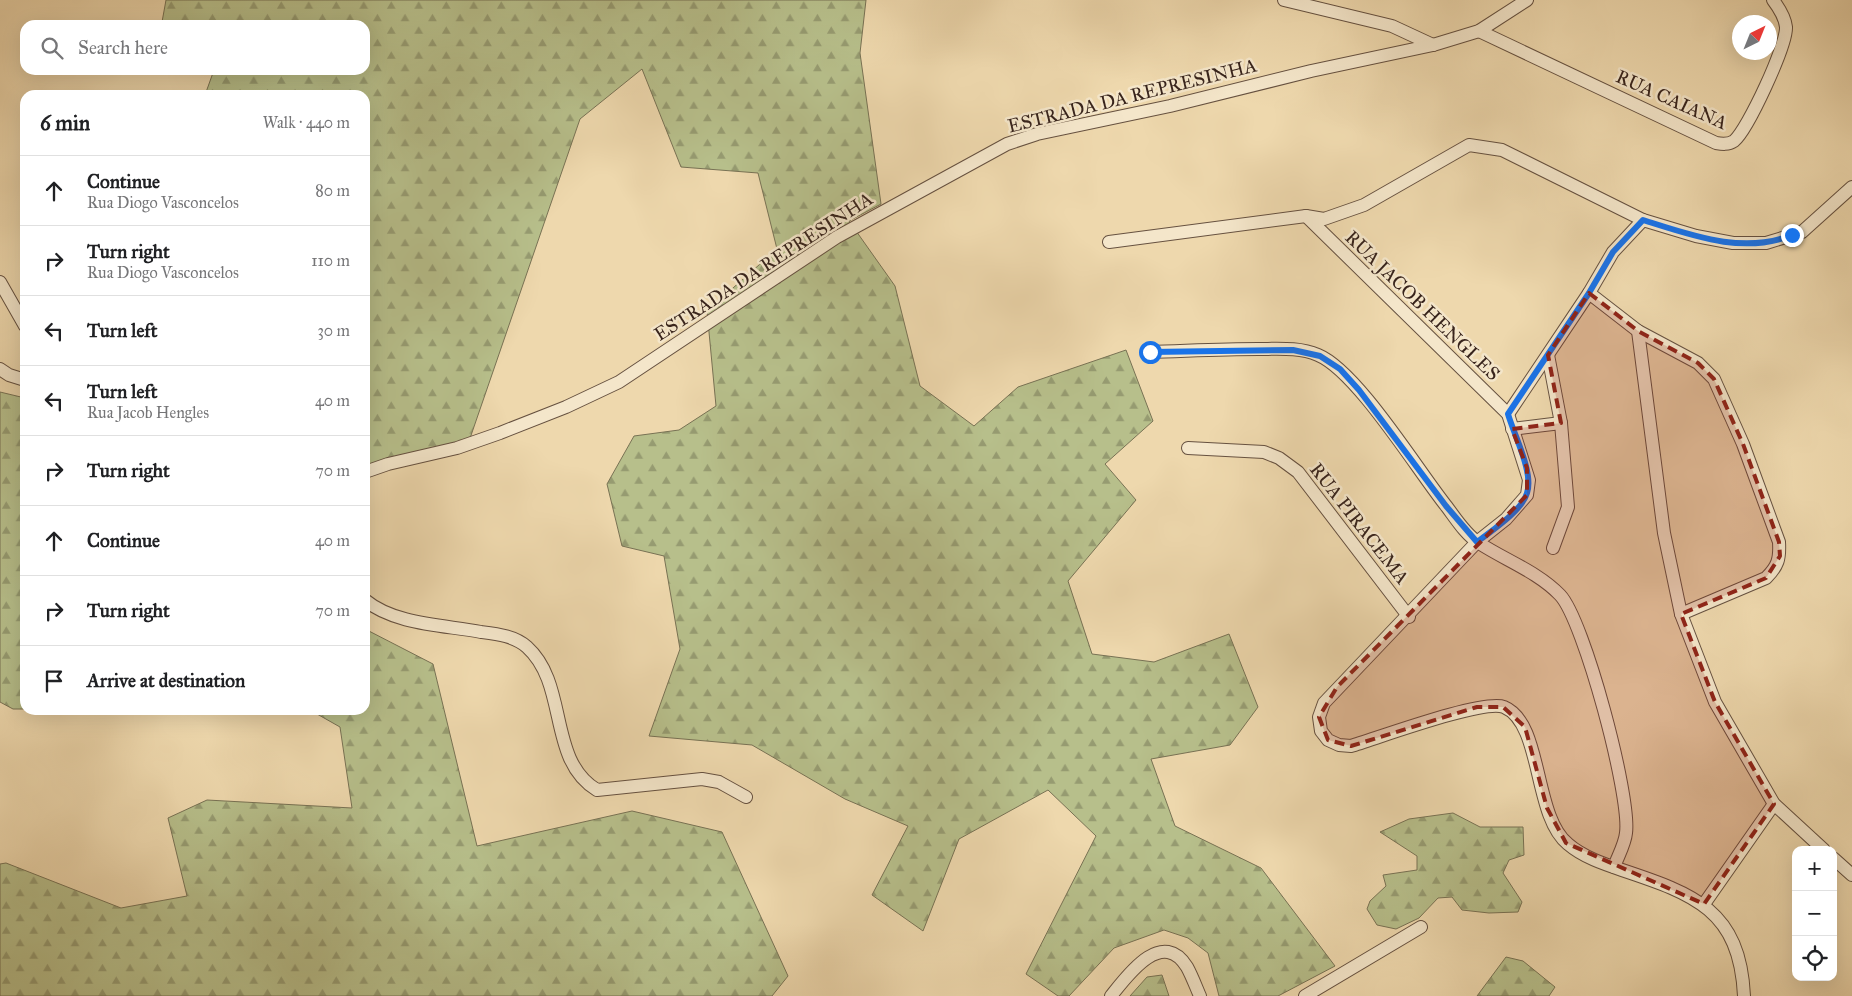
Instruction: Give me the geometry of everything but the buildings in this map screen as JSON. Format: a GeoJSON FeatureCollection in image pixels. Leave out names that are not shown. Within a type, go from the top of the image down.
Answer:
{"type":"FeatureCollection","features":[{"type":"Feature","properties":{"kind":"street"},"geometry":{"type":"LineString","coordinates":[[1284,0],[1392,26],[1433,45]]}},
{"type":"Feature","properties":{"kind":"street","name":"ESTRADA DA REPRESINHA"},"geometry":{"type":"LineString","coordinates":[[370,471],[457,448],[500,433],[566,407],[620,382],[837,237],[1007,144],[1037,134],[1170,106],[1311,71],[1433,45],[1479,31],[1527,0]]}},
{"type":"Feature","properties":{"kind":"street","name":"RUA CAIANA"},"geometry":{"type":"LineString","coordinates":[[1479,31],[1716,143],[1725,145],[1732,142],[1740,134],[1752,114],[1784,43],[1786,27],[1781,10],[1773,0]]}},
{"type":"Feature","properties":{"kind":"street"},"geometry":{"type":"LineString","coordinates":[[1109,242],[1306,216],[1324,218],[1364,205],[1469,145],[1502,150],[1643,220],[1696,236],[1733,243],[1766,243],[1802,232],[1852,187]]}},
{"type":"Feature","properties":{"kind":"street","name":"RUA JACOB HENGLES"},"geometry":{"type":"LineString","coordinates":[[1306,216],[1508,414]]}},
{"type":"Feature","properties":{"kind":"street"},"geometry":{"type":"LineString","coordinates":[[1643,220],[1613,252],[1589,293],[1508,414],[1529,480],[1527,496],[1506,519],[1477,542],[1409,617],[1338,687],[1324,704],[1319,717],[1321,731],[1328,740],[1339,745],[1351,746],[1477,708],[1503,707],[1514,714],[1525,727],[1547,808],[1566,843],[1582,854],[1685,893],[1704,904],[1723,925],[1737,948],[1743,969],[1744,996]]}},
{"type":"Feature","properties":{"kind":"street"},"geometry":{"type":"LineString","coordinates":[[0,282],[20,317]]}},
{"type":"Feature","properties":{"kind":"street"},"geometry":{"type":"LineString","coordinates":[[1589,293],[1638,331],[1698,362],[1714,379],[1743,444],[1779,542],[1780,556],[1776,567],[1766,578],[1681,614]]}},
{"type":"Feature","properties":{"kind":"street"},"geometry":{"type":"LineString","coordinates":[[1638,331],[1664,533],[1681,614],[1715,702],[1774,804],[1820,846]]}},
{"type":"Feature","properties":{"kind":"street"},"geometry":{"type":"LineString","coordinates":[[1150,352],[1293,350],[1320,356],[1340,369],[1359,390],[1446,506],[1477,542],[1550,585],[1562,597],[1574,616],[1598,692],[1623,786],[1626,834],[1614,867]]}},
{"type":"Feature","properties":{"kind":"street"},"geometry":{"type":"LineString","coordinates":[[1548,355],[1560,423],[1568,507],[1553,548]]}},
{"type":"Feature","properties":{"kind":"street"},"geometry":{"type":"LineString","coordinates":[[0,369],[9,375],[20,378]]}},
{"type":"Feature","properties":{"kind":"street"},"geometry":{"type":"LineString","coordinates":[[1512,429],[1560,423]]}},
{"type":"Feature","properties":{"kind":"street","name":"RUA PIRACEMA"},"geometry":{"type":"LineString","coordinates":[[1188,448],[1264,452],[1279,458],[1298,472],[1409,617]]}},
{"type":"Feature","properties":{"kind":"street"},"geometry":{"type":"LineString","coordinates":[[370,603],[381,610],[412,620],[499,635],[517,640],[526,646],[535,655],[548,680],[569,758],[577,774],[597,790],[702,779],[720,782],[746,797]]}},
{"type":"Feature","properties":{"kind":"street"},"geometry":{"type":"LineString","coordinates":[[1704,904],[1774,804]]}},
{"type":"Feature","properties":{"kind":"street"},"geometry":{"type":"LineString","coordinates":[[1837,862],[1852,875]]}},
{"type":"Feature","properties":{"kind":"street"},"geometry":{"type":"LineString","coordinates":[[1305,996],[1421,927]]}},
{"type":"Feature","properties":{"kind":"street"},"geometry":{"type":"LineString","coordinates":[[1111,996],[1136,965],[1149,955],[1161,953],[1171,954],[1178,958],[1186,967],[1200,996]]}},
{"type":"Feature","properties":{"kind":"highlighted area"},"geometry":{"type":"Polygon","coordinates":[[[1589,293],[1638,331],[1698,363],[1714,379],[1743,444],[1779,542],[1780,556],[1766,578],[1681,614],[1715,702],[1774,804],[1704,904],[1566,843],[1547,808],[1525,727],[1503,707],[1477,707],[1351,746],[1328,740],[1319,717],[1337,687],[1527,495],[1527,468],[1512,429],[1561,423],[1548,355],[1589,293]]]}},
{"type":"Feature","properties":{"kind":"green space"},"geometry":{"type":"Polygon","coordinates":[[[166,0],[866,0],[860,53],[881,204],[849,221],[895,286],[920,386],[974,426],[1018,387],[1126,350],[1153,421],[1105,464],[1136,500],[1068,581],[1092,654],[1154,662],[1229,634],[1258,707],[1230,745],[1151,759],[1175,826],[1261,868],[1335,966],[1278,996],[1219,996],[1208,953],[1188,938],[1164,930],[1114,948],[1069,996],[1058,996],[1026,974],[1096,836],[1048,790],[959,839],[923,931],[872,895],[908,826],[845,799],[752,745],[649,736],[680,649],[664,556],[622,546],[607,484],[634,436],[679,430],[716,406],[707,311],[777,249],[758,173],[681,167],[642,69],[580,119],[467,447],[370,472],[370,90],[207,90],[212,75],[370,75],[370,20],[162,20],[166,0]]]}},
{"type":"Feature","properties":{"kind":"green space"},"geometry":{"type":"Polygon","coordinates":[[[0,392],[20,397],[20,709],[13,709],[0,702],[0,392]]]}},
{"type":"Feature","properties":{"kind":"green space"},"geometry":{"type":"Polygon","coordinates":[[[370,632],[433,664],[477,846],[632,811],[722,832],[788,976],[772,996],[0,996],[0,864],[6,863],[121,908],[187,896],[168,818],[207,800],[352,808],[340,727],[319,715],[370,715],[370,632]]]}},
{"type":"Feature","properties":{"kind":"green space"},"geometry":{"type":"Polygon","coordinates":[[[1453,813],[1480,827],[1523,827],[1524,855],[1509,860],[1503,873],[1522,902],[1518,912],[1489,913],[1462,910],[1452,897],[1438,898],[1419,918],[1396,929],[1377,925],[1367,909],[1370,901],[1386,886],[1383,875],[1417,870],[1417,856],[1380,832],[1409,819],[1453,813]]]}},
{"type":"Feature","properties":{"kind":"green space"},"geometry":{"type":"Polygon","coordinates":[[[1506,957],[1523,961],[1555,987],[1549,996],[1477,996],[1506,957]]]}},
{"type":"Feature","properties":{"kind":"green space"},"geometry":{"type":"Polygon","coordinates":[[[1162,975],[1169,996],[1130,996],[1147,977],[1162,975]]]}},
{"type":"Feature","properties":{"kind":"route"},"geometry":{"type":"LineString","coordinates":[[1150,352],[1224,349],[1293,350],[1305,351],[1320,356],[1340,369],[1359,390],[1446,506],[1477,542],[1506,519],[1527,496],[1529,480],[1527,468],[1508,414],[1589,293],[1613,252],[1643,220],[1696,236],[1733,243],[1766,243],[1781,240],[1792,235]]}}]}
